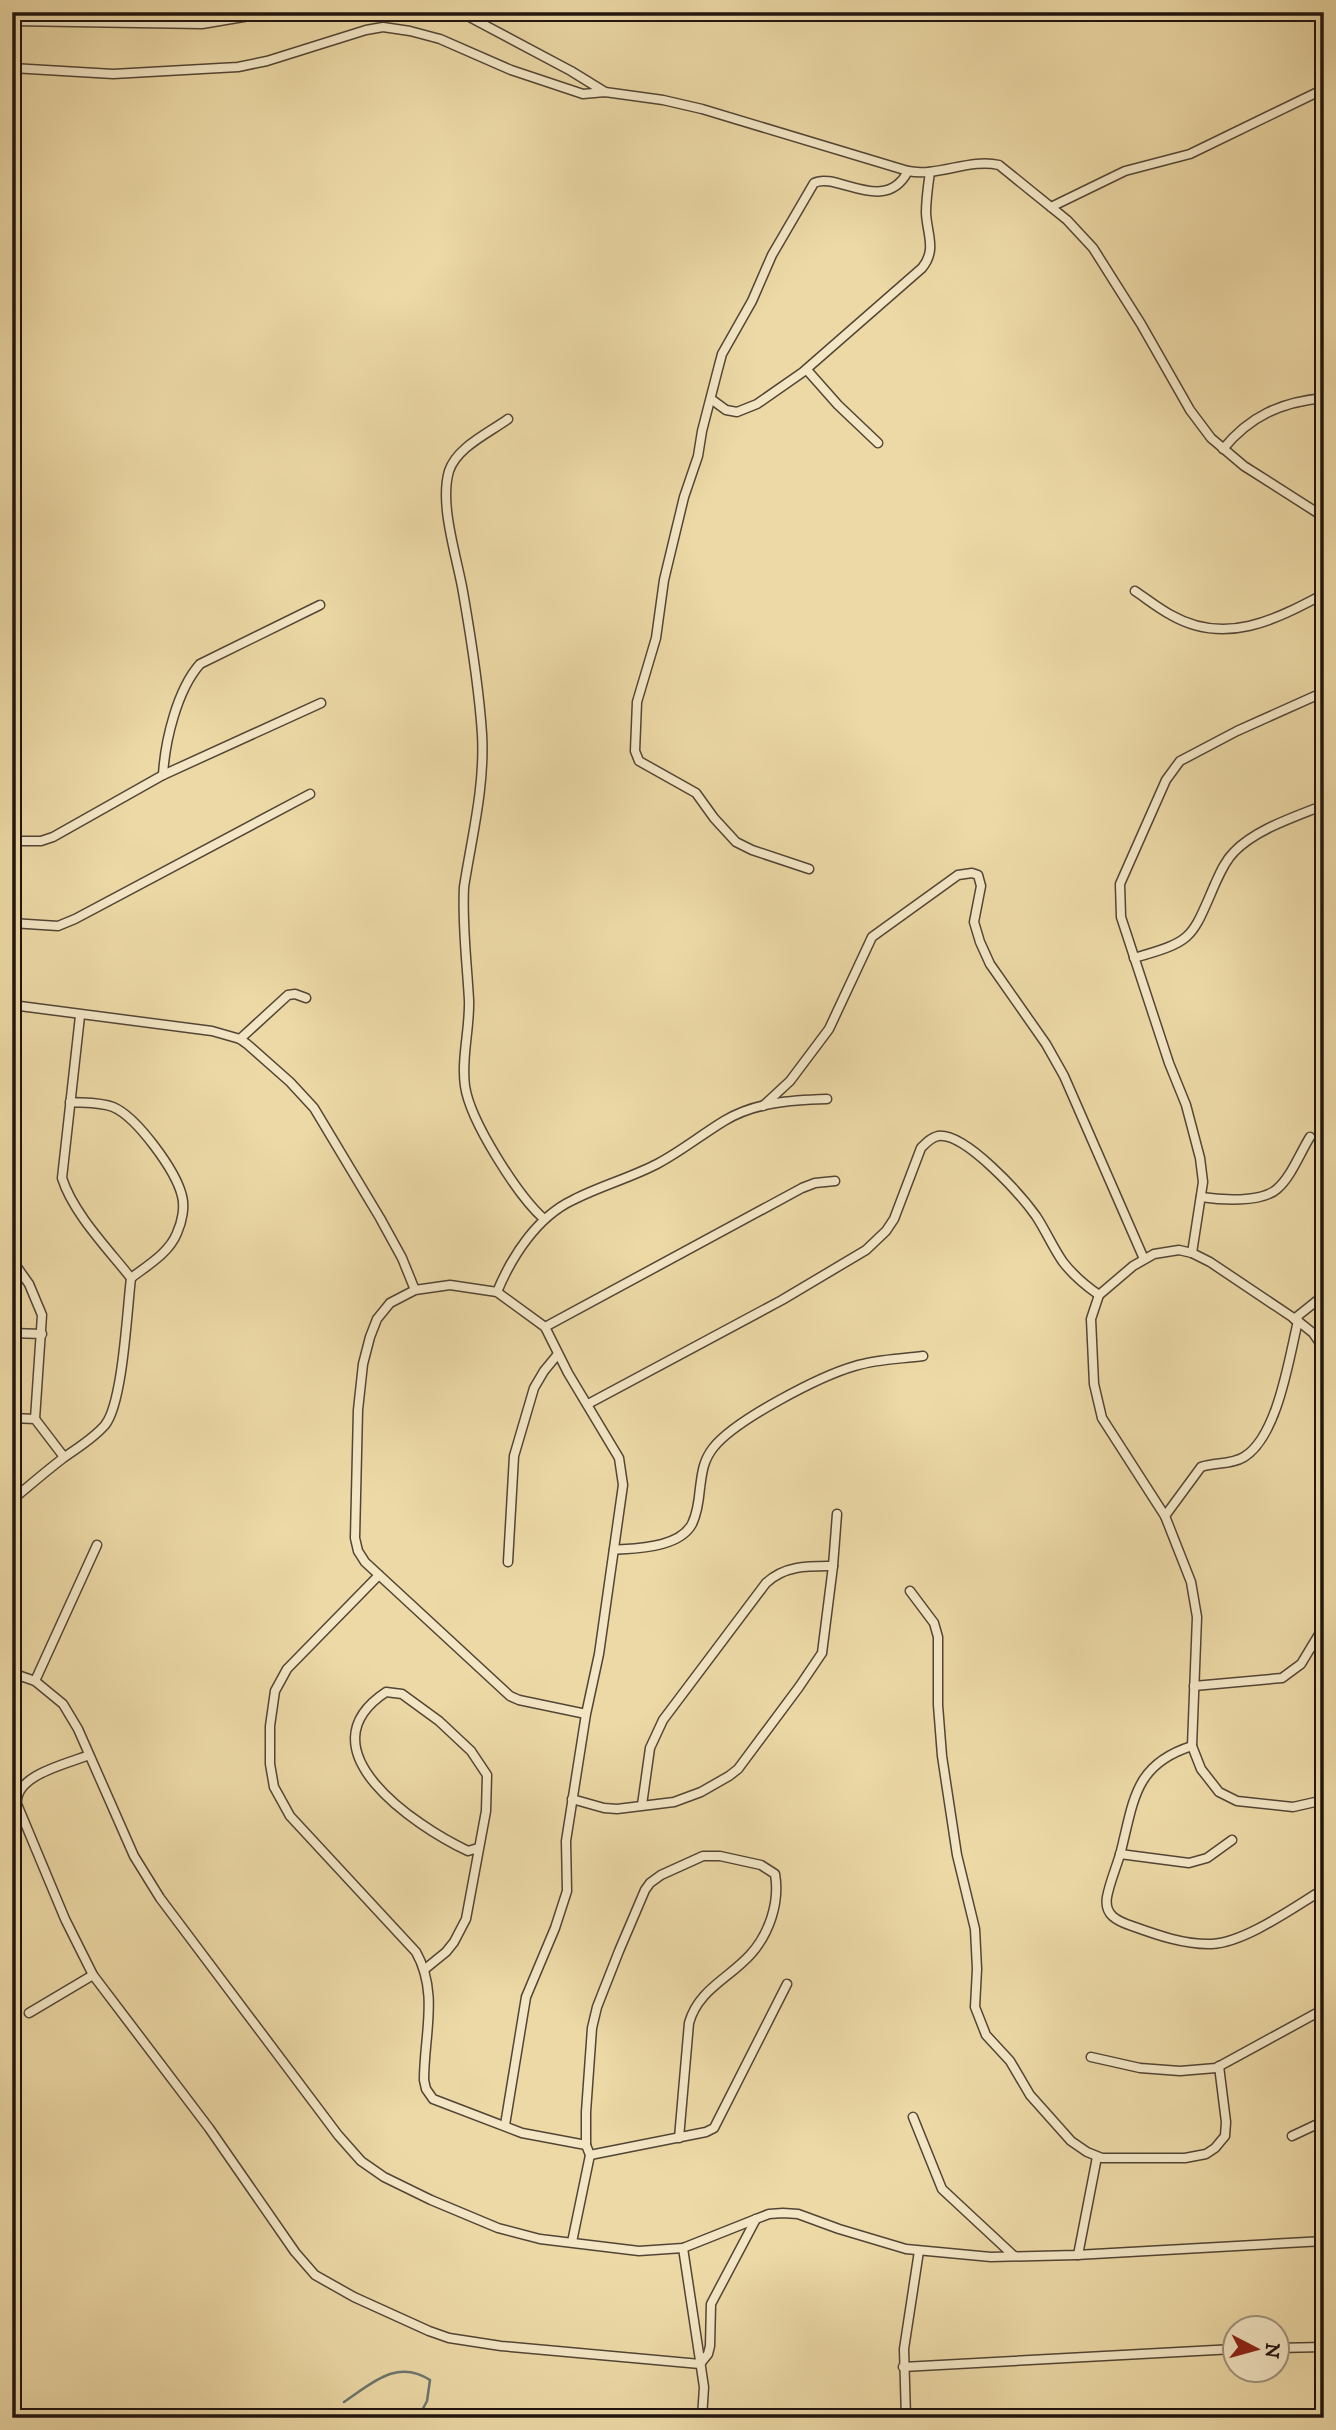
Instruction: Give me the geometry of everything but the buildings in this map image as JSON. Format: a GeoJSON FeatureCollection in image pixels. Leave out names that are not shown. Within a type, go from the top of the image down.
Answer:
{"type":"FeatureCollection","features":[{"type":"Feature","properties":{"kind":"street"},"geometry":{"type":"LineString","coordinates":[[12,22],[202,24],[273,12]]}},
{"type":"Feature","properties":{"kind":"street"},"geometry":{"type":"LineString","coordinates":[[460,12],[605,92]]}},
{"type":"Feature","properties":{"kind":"street"},"geometry":{"type":"LineString","coordinates":[[12,68],[113,74],[238,68],[383,27],[440,39],[511,70],[583,94],[605,92],[663,100],[702,109],[908,171],[930,172],[999,165],[1067,220],[1093,248],[1141,324],[1190,410],[1223,449],[1244,466],[1324,517]]}},
{"type":"Feature","properties":{"kind":"street"},"geometry":{"type":"LineString","coordinates":[[1051,207],[1125,171],[1190,154],[1324,89]]}},
{"type":"Feature","properties":{"kind":"street"},"geometry":{"type":"LineString","coordinates":[[809,869],[736,842],[696,793],[639,761],[635,754],[637,702],[656,638],[664,580],[684,497],[698,456],[718,369],[726,347],[752,301],[772,255],[814,183],[827,180],[852,189],[874,192],[901,183],[908,171]]}},
{"type":"Feature","properties":{"kind":"street"},"geometry":{"type":"LineString","coordinates":[[711,399],[726,410],[742,411],[757,404],[807,370],[928,262],[931,250],[926,213],[930,172]]}},
{"type":"Feature","properties":{"kind":"street"},"geometry":{"type":"LineString","coordinates":[[807,370],[838,405],[878,443]]}},
{"type":"Feature","properties":{"kind":"street"},"geometry":{"type":"LineString","coordinates":[[1223,449],[1245,425],[1266,411],[1293,402],[1324,398]]}},
{"type":"Feature","properties":{"kind":"street"},"geometry":{"type":"LineString","coordinates":[[508,419],[454,459],[447,483],[449,520],[465,605],[479,707],[483,766],[464,887],[469,1003],[468,1034],[463,1062],[465,1089],[486,1137],[531,1208],[544,1219]]}},
{"type":"Feature","properties":{"kind":"street"},"geometry":{"type":"LineString","coordinates":[[1135,591],[1182,620],[1234,630],[1256,624],[1324,594]]}},
{"type":"Feature","properties":{"kind":"street"},"geometry":{"type":"LineString","coordinates":[[163,775],[168,738],[185,688],[200,664],[320,605]]}},
{"type":"Feature","properties":{"kind":"street"},"geometry":{"type":"LineString","coordinates":[[1192,1252],[1203,1170],[1186,1105],[1119,910],[1120,884],[1173,768],[1186,757],[1207,746],[1324,692]]}},
{"type":"Feature","properties":{"kind":"street"},"geometry":{"type":"LineString","coordinates":[[12,841],[41,841],[53,837],[163,775],[321,703]]}},
{"type":"Feature","properties":{"kind":"street"},"geometry":{"type":"LineString","coordinates":[[12,923],[58,926],[75,919],[310,794]]}},
{"type":"Feature","properties":{"kind":"street"},"geometry":{"type":"LineString","coordinates":[[1134,958],[1176,945],[1188,937],[1198,925],[1223,867],[1237,849],[1256,836],[1324,805]]}},
{"type":"Feature","properties":{"kind":"street"},"geometry":{"type":"LineString","coordinates":[[762,1106],[790,1081],[829,1029],[872,937],[958,875],[978,875],[981,880],[974,922],[985,953],[1033,1029],[1046,1044],[1064,1076],[1144,1259]]}},
{"type":"Feature","properties":{"kind":"street"},"geometry":{"type":"LineString","coordinates":[[240,1039],[288,995],[295,994],[306,998]]}},
{"type":"Feature","properties":{"kind":"street"},"geometry":{"type":"LineString","coordinates":[[12,1005],[80,1016],[212,1031],[240,1039],[267,1060],[314,1108],[380,1218],[402,1258],[415,1290]]}},
{"type":"Feature","properties":{"kind":"street"},"geometry":{"type":"LineString","coordinates":[[80,1016],[62,1170],[64,1184],[80,1213],[131,1278]]}},
{"type":"Feature","properties":{"kind":"street"},"geometry":{"type":"LineString","coordinates":[[497,1292],[512,1260],[544,1219],[571,1200],[655,1165],[724,1121],[762,1106],[800,1100],[827,1100]]}},
{"type":"Feature","properties":{"kind":"street"},"geometry":{"type":"LineString","coordinates":[[12,1500],[64,1457],[89,1441],[105,1425],[114,1410],[131,1278],[162,1254],[173,1240],[181,1220],[183,1199],[168,1166],[124,1113],[110,1106],[70,1102]]}},
{"type":"Feature","properties":{"kind":"street"},"geometry":{"type":"LineString","coordinates":[[588,1404],[782,1300],[866,1250],[886,1231],[894,1219],[921,1148],[928,1140],[938,1136],[949,1138],[981,1157],[1011,1185],[1037,1218],[1065,1264],[1099,1294]]}},
{"type":"Feature","properties":{"kind":"street"},"geometry":{"type":"LineString","coordinates":[[1201,1197],[1244,1199],[1271,1194],[1282,1184],[1310,1137]]}},
{"type":"Feature","properties":{"kind":"street"},"geometry":{"type":"LineString","coordinates":[[545,1327],[802,1188],[835,1181]]}},
{"type":"Feature","properties":{"kind":"street"},"geometry":{"type":"LineString","coordinates":[[1324,1349],[1313,1333],[1296,1320],[1192,1252],[1169,1251],[1144,1259],[1099,1294],[1090,1331],[1099,1410],[1115,1441],[1165,1516],[1191,1582],[1197,1616],[1192,1746],[1201,1769],[1219,1792],[1247,1802],[1293,1807],[1324,1800]]}},
{"type":"Feature","properties":{"kind":"street"},"geometry":{"type":"LineString","coordinates":[[12,1260],[29,1284],[42,1315],[35,1419],[64,1457]]}},
{"type":"Feature","properties":{"kind":"street"},"geometry":{"type":"LineString","coordinates":[[505,2125],[526,1997],[567,1891],[566,1841],[586,1714],[600,1654],[622,1498],[622,1469],[613,1447],[545,1327],[497,1292],[450,1285],[415,1290],[390,1303],[377,1319],[363,1364],[358,1410],[355,1538],[358,1551],[365,1562],[510,1696],[586,1714]]}},
{"type":"Feature","properties":{"kind":"street"},"geometry":{"type":"LineString","coordinates":[[1165,1516],[1202,1467],[1233,1462],[1244,1457],[1266,1432],[1280,1393],[1296,1320],[1324,1295]]}},
{"type":"Feature","properties":{"kind":"street"},"geometry":{"type":"LineString","coordinates":[[12,1333],[42,1334]]}},
{"type":"Feature","properties":{"kind":"street"},"geometry":{"type":"LineString","coordinates":[[508,1562],[514,1456],[534,1388],[558,1354]]}},
{"type":"Feature","properties":{"kind":"street"},"geometry":{"type":"LineString","coordinates":[[614,1550],[661,1544],[690,1528],[697,1507],[705,1459],[715,1445],[747,1419],[853,1366],[923,1356]]}},
{"type":"Feature","properties":{"kind":"street"},"geometry":{"type":"LineString","coordinates":[[12,1418],[35,1419]]}},
{"type":"Feature","properties":{"kind":"street"},"geometry":{"type":"LineString","coordinates":[[572,1799],[617,1809],[674,1802],[701,1792],[729,1776],[752,1751],[822,1653],[833,1566],[836,1514]]}},
{"type":"Feature","properties":{"kind":"street"},"geometry":{"type":"LineString","coordinates":[[35,1681],[97,1545]]}},
{"type":"Feature","properties":{"kind":"street"},"geometry":{"type":"LineString","coordinates":[[642,1805],[650,1748],[663,1720],[766,1583],[781,1572],[801,1566],[833,1566]]}},
{"type":"Feature","properties":{"kind":"street"},"geometry":{"type":"LineString","coordinates":[[379,1575],[287,1669],[275,1691],[270,1726],[270,1764],[274,1787],[290,1816],[416,1952],[425,1969],[429,2006],[424,2080],[429,2094],[438,2101],[531,2136],[586,2145]]}},
{"type":"Feature","properties":{"kind":"street"},"geometry":{"type":"LineString","coordinates":[[910,1591],[934,1623],[938,1637],[938,1705],[942,1756],[957,1855],[975,1929],[976,2015],[986,2035],[1010,2061],[1030,2095],[1071,2141],[1097,2157],[1185,2158],[1206,2154],[1215,2148],[1225,2136],[1226,2122],[1219,2066]]}},
{"type":"Feature","properties":{"kind":"street"},"geometry":{"type":"LineString","coordinates":[[1194,1686],[1282,1678],[1301,1664],[1324,1626]]}},
{"type":"Feature","properties":{"kind":"street"},"geometry":{"type":"LineString","coordinates":[[12,1673],[35,1681],[63,1704],[78,1729],[134,1856],[160,1898],[338,2135],[361,2161],[403,2188],[489,2225],[540,2239],[639,2251],[683,2248],[769,2214],[798,2214],[919,2252],[1014,2256],[1078,2255],[1324,2241]]}},
{"type":"Feature","properties":{"kind":"street"},"geometry":{"type":"LineString","coordinates":[[425,1969],[446,1952],[460,1933],[466,1919],[471,1902],[488,1780],[485,1771],[459,1738],[411,1699],[396,1692],[386,1692],[369,1706],[357,1724],[354,1744],[363,1768],[383,1793],[441,1838],[468,1851],[478,1848]]}},
{"type":"Feature","properties":{"kind":"street"},"geometry":{"type":"LineString","coordinates":[[1192,1746],[1172,1753],[1149,1770],[1135,1798],[1107,1897],[1107,1910],[1111,1916],[1168,1938],[1195,1943],[1228,1942],[1324,1889]]}},
{"type":"Feature","properties":{"kind":"street"},"geometry":{"type":"LineString","coordinates":[[89,1755],[26,1780],[14,1793],[65,1919],[93,1975],[209,2128],[295,2252],[315,2274],[354,2297],[429,2331],[462,2341],[700,2364]]}},
{"type":"Feature","properties":{"kind":"street"},"geometry":{"type":"LineString","coordinates":[[1120,1854],[1189,1863],[1207,1858],[1232,1840]]}},
{"type":"Feature","properties":{"kind":"street"},"geometry":{"type":"LineString","coordinates":[[572,2242],[590,2155],[586,2145],[586,2112],[592,2028],[597,2007],[638,1903],[650,1883],[661,1875],[703,1856],[720,1856],[761,1865],[775,1874],[777,1885],[770,1924],[750,1956],[712,1987],[692,2011],[679,2138]]}},
{"type":"Feature","properties":{"kind":"street"},"geometry":{"type":"LineString","coordinates":[[29,2013],[93,1975]]}},
{"type":"Feature","properties":{"kind":"street"},"geometry":{"type":"LineString","coordinates":[[590,2155],[679,2138],[714,2128],[787,1984]]}},
{"type":"Feature","properties":{"kind":"street"},"geometry":{"type":"LineString","coordinates":[[1091,2057],[1140,2068],[1196,2070],[1219,2066],[1324,2009]]}},
{"type":"Feature","properties":{"kind":"street"},"geometry":{"type":"LineString","coordinates":[[913,2117],[942,2189],[1014,2256]]}},
{"type":"Feature","properties":{"kind":"street"},"geometry":{"type":"LineString","coordinates":[[1292,2136],[1324,2122]]}},
{"type":"Feature","properties":{"kind":"street"},"geometry":{"type":"LineString","coordinates":[[1078,2255],[1097,2157]]}},
{"type":"Feature","properties":{"kind":"street"},"geometry":{"type":"LineString","coordinates":[[700,2364],[708,2354],[710,2346],[711,2305],[756,2219]]}},
{"type":"Feature","properties":{"kind":"street"},"geometry":{"type":"LineString","coordinates":[[683,2248],[704,2387],[702,2418]]}},
{"type":"Feature","properties":{"kind":"street"},"geometry":{"type":"LineString","coordinates":[[906,2418],[903,2367],[919,2252]]}},
{"type":"Feature","properties":{"kind":"street"},"geometry":{"type":"LineString","coordinates":[[1290,2348],[1324,2347]]}},
{"type":"Feature","properties":{"kind":"street"},"geometry":{"type":"LineString","coordinates":[[903,2367],[1220,2350]]}},
{"type":"Feature","properties":{"kind":"waterway"},"geometry":{"type":"LineString","coordinates":[[344,2402],[385,2376],[406,2372],[418,2374],[430,2380],[427,2401],[418,2418]]}}]}
